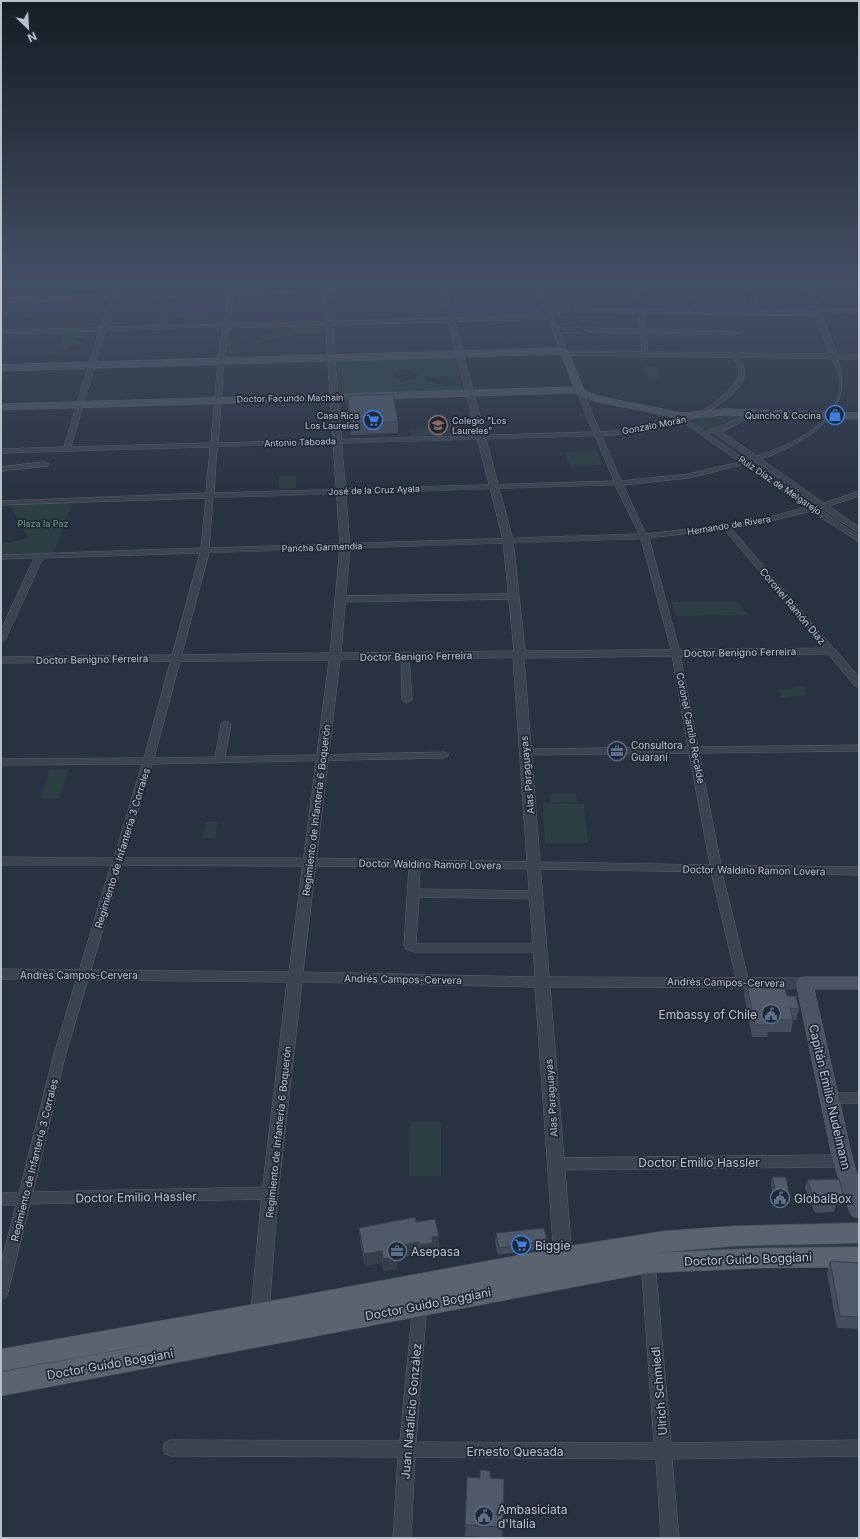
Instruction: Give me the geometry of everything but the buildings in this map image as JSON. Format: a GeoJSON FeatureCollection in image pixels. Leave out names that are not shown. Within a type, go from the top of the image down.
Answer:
{"type":"FeatureCollection","features":[{"type":"Feature","properties":{"kind":"main road"},"geometry":{"type":"LineString","coordinates":[[1,368],[501,354]]}},
{"type":"Feature","properties":{"kind":"main road","name":"Coronel Camilo Recalde"},"geometry":{"type":"LineString","coordinates":[[565,354],[580,390]]}},
{"type":"Feature","properties":{"kind":"main road","name":"Doctor Facundo Machaín"},"geometry":{"type":"LineString","coordinates":[[580,390],[594,398],[672,415],[683,416],[700,414],[754,413],[859,416]]}},
{"type":"Feature","properties":{"kind":"main road","name":"Doctor Facundo Machaín"},"geometry":{"type":"LineString","coordinates":[[1,407],[580,390],[700,414]]}},
{"type":"Feature","properties":{"kind":"main road"},"geometry":{"type":"LineString","coordinates":[[804,983],[859,983]]}},
{"type":"Feature","properties":{"kind":"main road","name":"Capitán Emilio Nudelmann"},"geometry":{"type":"LineString","coordinates":[[804,983],[843,1161],[859,1210]]}},
{"type":"Feature","properties":{"kind":"main road","name":"Doctor Guido Boggiani"},"geometry":{"type":"LineString","coordinates":[[647,1253],[664,1241],[734,1236],[859,1233]]}},
{"type":"Feature","properties":{"kind":"main road","name":"Doctor Guido Boggiani"},"geometry":{"type":"LineString","coordinates":[[1,1384],[420,1295],[564,1267],[647,1253],[763,1258],[859,1257]]}},
{"type":"Feature","properties":{"kind":"main road","name":"Doctor Guido Boggiani"},"geometry":{"type":"LineString","coordinates":[[1,1360],[262,1328]]}},
{"type":"Feature","properties":{"kind":"street"},"geometry":{"type":"LineString","coordinates":[[67,449],[79,404],[95,354]]}},
{"type":"Feature","properties":{"kind":"street","name":"Regimiento de Infantería 3 Corrales"},"geometry":{"type":"LineString","coordinates":[[1,1292],[59,1057],[148,761],[205,551],[222,354]]}},
{"type":"Feature","properties":{"kind":"street","name":"Regimiento de Infantería 6 Boquerón"},"geometry":{"type":"LineString","coordinates":[[262,1328],[270,1193],[335,657],[345,547],[331,354]]}},
{"type":"Feature","properties":{"kind":"street"},"geometry":{"type":"LineString","coordinates":[[638,354],[859,357]]}},
{"type":"Feature","properties":{"kind":"street"},"geometry":{"type":"LineString","coordinates":[[833,354],[842,377],[843,390],[838,407],[833,415]]}},
{"type":"Feature","properties":{"kind":"street","name":"Alas Paraguayas"},"geometry":{"type":"LineString","coordinates":[[460,355],[468,393],[492,486],[508,540],[520,653],[518,655],[564,1267]]}},
{"type":"Feature","properties":{"kind":"street","name":"Gonzalo Morán"},"geometry":{"type":"LineString","coordinates":[[599,434],[645,429],[685,420],[700,414],[727,396],[741,379],[742,371],[735,355]]}},
{"type":"Feature","properties":{"kind":"street","name":"Coronel Camilo Recalde"},"geometry":{"type":"LineString","coordinates":[[580,390],[618,483],[644,536],[676,653],[696,752],[716,869],[743,982]]}},
{"type":"Feature","properties":{"kind":"street"},"geometry":{"type":"LineString","coordinates":[[700,431],[716,431],[754,413]]}},
{"type":"Feature","properties":{"kind":"street","name":"Ruiz Díaz de Melgarejo"},"geometry":{"type":"LineString","coordinates":[[672,415],[685,420],[859,540]]}},
{"type":"Feature","properties":{"kind":"street","name":"José de la Cruz Ayala"},"geometry":{"type":"LineString","coordinates":[[1,502],[618,483],[684,476],[746,463],[812,432],[833,415]]}},
{"type":"Feature","properties":{"kind":"street","name":"Ruiz Díaz de Melgarejo"},"geometry":{"type":"LineString","coordinates":[[716,431],[859,531]]}},
{"type":"Feature","properties":{"kind":"street","name":"Antonio Taboada"},"geometry":{"type":"LineString","coordinates":[[1,451],[599,434]]}},
{"type":"Feature","properties":{"kind":"street"},"geometry":{"type":"LineString","coordinates":[[1,469],[45,464]]}},
{"type":"Feature","properties":{"kind":"street","name":"Hernando de Rivera"},"geometry":{"type":"LineString","coordinates":[[644,536],[755,523],[825,506],[859,493]]}},
{"type":"Feature","properties":{"kind":"street","name":"Coronel Ramón Díaz"},"geometry":{"type":"LineString","coordinates":[[726,527],[859,684]]}},
{"type":"Feature","properties":{"kind":"street","name":"Pancha Garmendia"},"geometry":{"type":"LineString","coordinates":[[1,557],[39,557],[644,536]]}},
{"type":"Feature","properties":{"kind":"street"},"geometry":{"type":"LineString","coordinates":[[1,640],[39,557]]}},
{"type":"Feature","properties":{"kind":"street"},"geometry":{"type":"LineString","coordinates":[[341,599],[514,597]]}},
{"type":"Feature","properties":{"kind":"street","name":"Doctor Benigno Ferreira"},"geometry":{"type":"LineString","coordinates":[[1,660],[831,651]]}},
{"type":"Feature","properties":{"kind":"street"},"geometry":{"type":"LineString","coordinates":[[405,656],[407,700]]}},
{"type":"Feature","properties":{"kind":"street"},"geometry":{"type":"LineString","coordinates":[[219,760],[226,724]]}},
{"type":"Feature","properties":{"kind":"street"},"geometry":{"type":"LineString","coordinates":[[525,752],[696,752],[859,748]]}},
{"type":"Feature","properties":{"kind":"street"},"geometry":{"type":"LineString","coordinates":[[1,762],[219,760],[444,755]]}},
{"type":"Feature","properties":{"kind":"street","name":"Doctor Waldino Ramon Lovera"},"geometry":{"type":"LineString","coordinates":[[1,861],[309,862],[859,871]]}},
{"type":"Feature","properties":{"kind":"street"},"geometry":{"type":"LineString","coordinates":[[415,864],[409,944],[414,948],[541,948]]}},
{"type":"Feature","properties":{"kind":"street"},"geometry":{"type":"LineString","coordinates":[[413,893],[537,895]]}},
{"type":"Feature","properties":{"kind":"street","name":"Andrés Campos-Cervera"},"geometry":{"type":"LineString","coordinates":[[1,974],[295,977],[543,982],[804,983]]}},
{"type":"Feature","properties":{"kind":"street"},"geometry":{"type":"LineString","coordinates":[[829,1098],[859,1098]]}},
{"type":"Feature","properties":{"kind":"street","name":"Doctor Emilio Hassler"},"geometry":{"type":"LineString","coordinates":[[556,1164],[843,1161]]}},
{"type":"Feature","properties":{"kind":"street","name":"Doctor Emilio Hassler"},"geometry":{"type":"LineString","coordinates":[[1,1199],[24,1200],[270,1193]]}},
{"type":"Feature","properties":{"kind":"street","name":"Ulrich Schmiedl"},"geometry":{"type":"LineString","coordinates":[[647,1253],[670,1538]]}},
{"type":"Feature","properties":{"kind":"street","name":"Juan Natalicio González"},"geometry":{"type":"LineString","coordinates":[[402,1538],[420,1295]]}},
{"type":"Feature","properties":{"kind":"street","name":"Ernesto Quesada"},"geometry":{"type":"LineString","coordinates":[[171,1448],[408,1451],[664,1451],[859,1448]]}},
{"type":"Feature","properties":{"kind":"green space"},"geometry":{"type":"Polygon","coordinates":[[[214,354],[230,354],[225,355],[214,354]]]}},
{"type":"Feature","properties":{"kind":"green space"},"geometry":{"type":"Polygon","coordinates":[[[453,357],[455,358],[462,391],[340,394],[337,361],[453,357]],[[398,369],[399,372],[392,372],[394,379],[400,379],[400,382],[414,379],[418,375],[409,370],[398,369]],[[454,376],[426,377],[427,381],[446,386],[456,385],[454,376]]]}},
{"type":"Feature","properties":{"kind":"green space"},"geometry":{"type":"Polygon","coordinates":[[[644,367],[658,367],[661,378],[647,378],[644,367]]]}},
{"type":"Feature","properties":{"kind":"green space"},"geometry":{"type":"Polygon","coordinates":[[[719,415],[743,416],[725,426],[713,430],[707,430],[694,424],[694,422],[700,418],[719,415]]]}},
{"type":"Feature","properties":{"kind":"green space"},"geometry":{"type":"Polygon","coordinates":[[[438,429],[440,435],[411,436],[410,430],[438,429]]]}},
{"type":"Feature","properties":{"kind":"green space"},"geometry":{"type":"Polygon","coordinates":[[[597,451],[602,465],[570,466],[565,452],[597,451]]]}},
{"type":"Feature","properties":{"kind":"green space"},"geometry":{"type":"Polygon","coordinates":[[[279,475],[296,475],[296,488],[279,489],[279,475]]]}},
{"type":"Feature","properties":{"kind":"green space","name":"Plaza la Paz"},"geometry":{"type":"Polygon","coordinates":[[[73,502],[53,554],[1,555],[1,541],[3,544],[29,538],[10,506],[1,505],[73,502]]]}},
{"type":"Feature","properties":{"kind":"green space"},"geometry":{"type":"Polygon","coordinates":[[[672,602],[737,602],[748,615],[676,616],[672,602]]]}},
{"type":"Feature","properties":{"kind":"green space"},"geometry":{"type":"Polygon","coordinates":[[[803,687],[807,695],[782,697],[778,689],[803,687]]]}},
{"type":"Feature","properties":{"kind":"green space"},"geometry":{"type":"Polygon","coordinates":[[[50,770],[69,770],[59,798],[40,798],[50,770]]]}},
{"type":"Feature","properties":{"kind":"green space"},"geometry":{"type":"Polygon","coordinates":[[[550,794],[576,794],[577,802],[551,802],[550,794]]]}},
{"type":"Feature","properties":{"kind":"green space"},"geometry":{"type":"Polygon","coordinates":[[[543,803],[584,804],[588,843],[545,843],[543,803]]]}},
{"type":"Feature","properties":{"kind":"green space"},"geometry":{"type":"Polygon","coordinates":[[[206,822],[218,822],[215,838],[202,838],[206,822]]]}},
{"type":"Feature","properties":{"kind":"green space"},"geometry":{"type":"Polygon","coordinates":[[[410,1122],[441,1122],[441,1176],[409,1176],[410,1122]]]}},
{"type":"Feature","properties":{"kind":"green space"},"geometry":{"type":"Polygon","coordinates":[[[859,1242],[859,1250],[662,1253],[663,1248],[859,1242]]]}},
{"type":"Feature","properties":{"kind":"place","name":"Quincho & Cocina"},"geometry":{"type":"Point","coordinates":[835,415]}},
{"type":"Feature","properties":{"kind":"place","name":"Casa Rica Los Laureles"},"geometry":{"type":"Point","coordinates":[373,420]}},
{"type":"Feature","properties":{"kind":"place","name":"Colegio \"Los Laureles\""},"geometry":{"type":"Point","coordinates":[438,425]}},
{"type":"Feature","properties":{"kind":"place","name":"Consultora Guaraní"},"geometry":{"type":"Point","coordinates":[617,751]}},
{"type":"Feature","properties":{"kind":"place","name":"Embassy of Chile"},"geometry":{"type":"Point","coordinates":[771,1014]}},
{"type":"Feature","properties":{"kind":"place","name":"GlobalBox"},"geometry":{"type":"Point","coordinates":[780,1198]}},
{"type":"Feature","properties":{"kind":"place","name":"Biggie"},"geometry":{"type":"Point","coordinates":[521,1245]}},
{"type":"Feature","properties":{"kind":"place","name":"Asepasa"},"geometry":{"type":"Point","coordinates":[397,1251]}},
{"type":"Feature","properties":{"kind":"place","name":"Ambasiciata d'Italia"},"geometry":{"type":"Point","coordinates":[484,1516]}}]}
